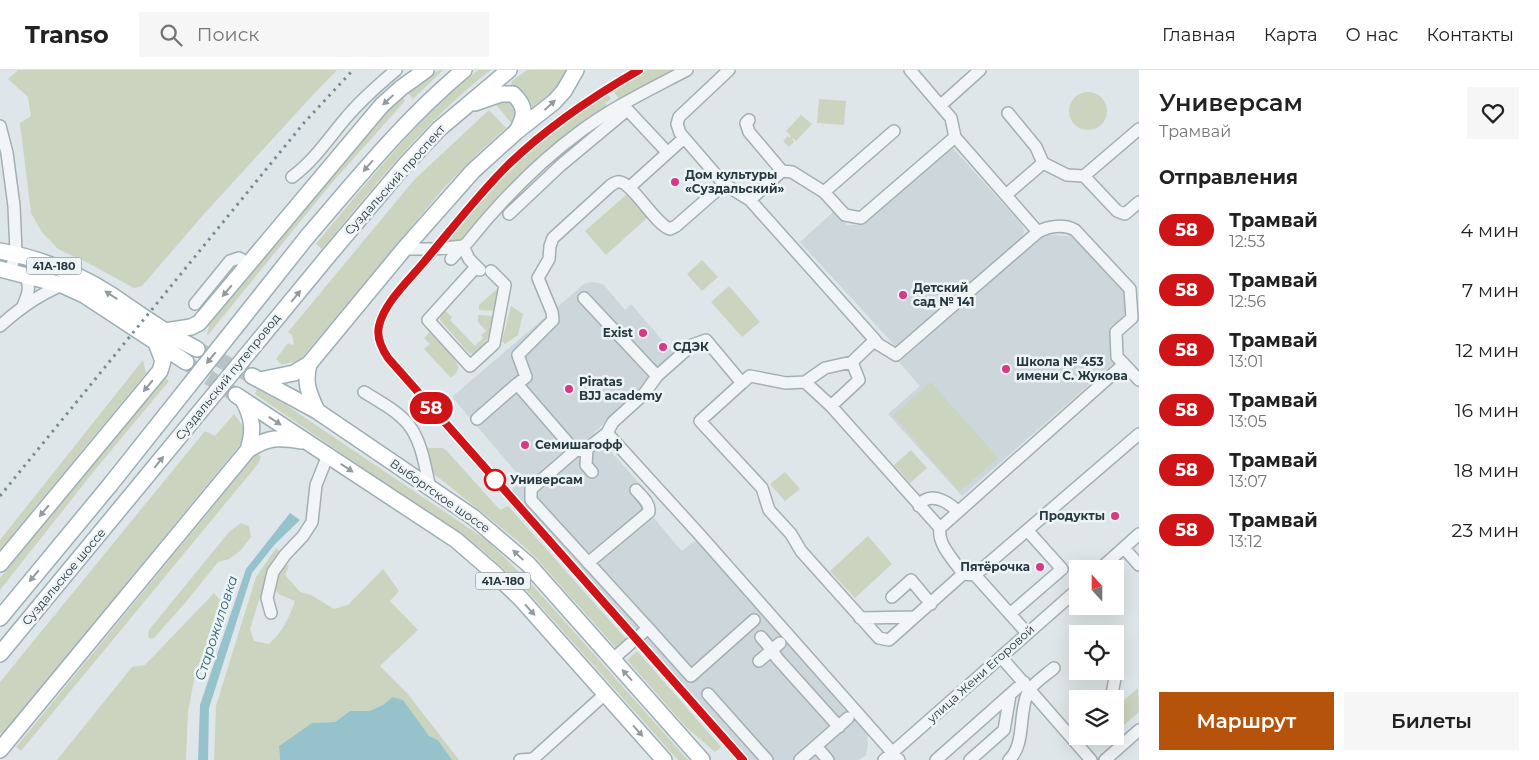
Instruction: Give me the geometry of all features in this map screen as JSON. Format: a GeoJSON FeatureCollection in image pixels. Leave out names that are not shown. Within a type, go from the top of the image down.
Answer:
{"type":"FeatureCollection","features":[{"type":"Feature","properties":{"kind":"main road"},"geometry":{"type":"LineString","coordinates":[[0,564],[160,371],[163,361],[161,337],[199,323],[249,264],[272,230],[320,178],[382,105],[426,70]]}},
{"type":"Feature","properties":{"kind":"main road","name":"Суздальский путепровод"},"geometry":{"type":"LineString","coordinates":[[110,485],[307,238],[403,127],[464,70]]}},
{"type":"Feature","properties":{"kind":"main road","name":"Суздальский проспект"},"geometry":{"type":"LineString","coordinates":[[329,255],[438,129],[510,70]]}},
{"type":"Feature","properties":{"kind":"main road"},"geometry":{"type":"LineString","coordinates":[[317,411],[307,388],[306,376],[309,364],[404,249],[473,171],[516,132],[554,102],[564,91],[576,70]]}},
{"type":"Feature","properties":{"kind":"main road"},"geometry":{"type":"LineString","coordinates":[[461,110],[501,94],[513,94],[522,105],[524,112],[523,119],[516,132]]}},
{"type":"Feature","properties":{"kind":"main road","name":"41А-180"},"geometry":{"type":"LineString","coordinates":[[0,251],[42,262],[90,282],[161,337],[186,362]]}},
{"type":"Feature","properties":{"kind":"main road","name":"Суздальский путепровод"},"geometry":{"type":"LineString","coordinates":[[128,499],[329,255]]}},
{"type":"Feature","properties":{"kind":"main road","name":"41А-180"},"geometry":{"type":"LineString","coordinates":[[12,272],[62,285],[161,337],[197,348]]}},
{"type":"Feature","properties":{"kind":"main road","name":"Выборгское шоссе"},"geometry":{"type":"LineString","coordinates":[[309,364],[294,372],[256,378],[317,411],[473,517],[518,554],[702,760]]}},
{"type":"Feature","properties":{"kind":"main road","name":"41А-180"},"geometry":{"type":"LineString","coordinates":[[248,450],[253,428],[249,411],[240,398],[456,540],[521,599],[664,760]]}},
{"type":"Feature","properties":{"kind":"main road"},"geometry":{"type":"LineString","coordinates":[[2,747],[248,450],[269,439],[306,441]]}},
{"type":"Feature","properties":{"kind":"main road","name":"Суздальское шоссе"},"geometry":{"type":"LineString","coordinates":[[0,618],[110,485]]}},
{"type":"Feature","properties":{"kind":"main road","name":"Суздальское шоссе"},"geometry":{"type":"LineString","coordinates":[[0,654],[128,499]]}},
{"type":"Feature","properties":{"kind":"street"},"geometry":{"type":"LineString","coordinates":[[292,177],[306,167],[346,118],[379,84],[396,70]]}},
{"type":"Feature","properties":{"kind":"street"},"geometry":{"type":"LineString","coordinates":[[451,259],[528,176],[554,152],[582,130],[687,70]]}},
{"type":"Feature","properties":{"kind":"street"},"geometry":{"type":"LineString","coordinates":[[729,70],[679,117],[677,124],[680,133],[724,184],[750,200],[875,340],[896,355],[1038,232],[1049,227],[1070,227],[1075,230],[1130,289],[1132,318],[1116,332],[1117,357],[1138,378]]}},
{"type":"Feature","properties":{"kind":"street"},"geometry":{"type":"LineString","coordinates":[[910,70],[951,118],[955,137],[1038,232]]}},
{"type":"Feature","properties":{"kind":"street"},"geometry":{"type":"LineString","coordinates":[[941,105],[980,70]]}},
{"type":"Feature","properties":{"kind":"street"},"geometry":{"type":"LineString","coordinates":[[625,107],[667,152]]}},
{"type":"Feature","properties":{"kind":"street"},"geometry":{"type":"LineString","coordinates":[[509,214],[625,107]]}},
{"type":"Feature","properties":{"kind":"street"},"geometry":{"type":"LineString","coordinates":[[1008,113],[1036,147],[1043,163],[1067,174],[1084,176],[1116,211],[1125,214],[1139,202]]}},
{"type":"Feature","properties":{"kind":"street"},"geometry":{"type":"LineString","coordinates":[[749,120],[746,123],[749,132],[782,171],[792,172],[824,192],[845,215],[861,218],[955,137]]}},
{"type":"Feature","properties":{"kind":"street"},"geometry":{"type":"LineString","coordinates":[[0,126],[7,153],[14,206],[16,254],[12,272],[28,282],[30,289],[23,306]]}},
{"type":"Feature","properties":{"kind":"street"},"geometry":{"type":"LineString","coordinates":[[1084,176],[1139,129]]}},
{"type":"Feature","properties":{"kind":"street"},"geometry":{"type":"LineString","coordinates":[[824,192],[894,131]]}},
{"type":"Feature","properties":{"kind":"street"},"geometry":{"type":"LineString","coordinates":[[632,185],[684,138]]}},
{"type":"Feature","properties":{"kind":"street"},"geometry":{"type":"LineString","coordinates":[[1006,194],[1043,163]]}},
{"type":"Feature","properties":{"kind":"street"},"geometry":{"type":"LineString","coordinates":[[306,167],[320,178]]}},
{"type":"Feature","properties":{"kind":"street"},"geometry":{"type":"LineString","coordinates":[[750,200],[782,171]]}},
{"type":"Feature","properties":{"kind":"street"},"geometry":{"type":"LineString","coordinates":[[478,419],[526,376],[518,355],[553,320],[552,312],[538,278],[550,259],[550,246],[553,238],[616,182],[623,183],[628,187],[664,228],[670,229],[724,184]]}},
{"type":"Feature","properties":{"kind":"street"},"geometry":{"type":"LineString","coordinates":[[404,249],[435,250],[463,246]]}},
{"type":"Feature","properties":{"kind":"street"},"geometry":{"type":"LineString","coordinates":[[463,246],[469,259],[505,285],[494,344],[470,366],[428,320],[483,270]]}},
{"type":"Feature","properties":{"kind":"street"},"geometry":{"type":"LineString","coordinates":[[195,304],[230,261],[239,258],[249,264]]}},
{"type":"Feature","properties":{"kind":"street"},"geometry":{"type":"LineString","coordinates":[[0,326],[23,306],[62,285]]}},
{"type":"Feature","properties":{"kind":"street"},"geometry":{"type":"LineString","coordinates":[[584,298],[657,376]]}},
{"type":"Feature","properties":{"kind":"street"},"geometry":{"type":"LineString","coordinates":[[742,382],[706,340],[692,345],[657,376],[644,394],[613,422],[607,433],[587,449],[575,451],[531,489],[531,500],[691,676],[754,620]]}},
{"type":"Feature","properties":{"kind":"street"},"geometry":{"type":"LineString","coordinates":[[875,340],[852,362],[825,368],[805,382],[786,383],[750,376],[700,421],[762,488],[770,510],[791,534],[801,551],[879,638],[889,640],[931,604],[1027,530],[1139,434]]}},
{"type":"Feature","properties":{"kind":"street"},"geometry":{"type":"LineString","coordinates":[[831,406],[859,380],[852,362]]}},
{"type":"Feature","properties":{"kind":"street"},"geometry":{"type":"LineString","coordinates":[[1027,633],[943,545],[939,534],[940,528],[1124,364]]}},
{"type":"Feature","properties":{"kind":"street"},"geometry":{"type":"LineString","coordinates":[[805,382],[831,406],[940,528]]}},
{"type":"Feature","properties":{"kind":"street"},"geometry":{"type":"LineString","coordinates":[[517,384],[575,451]]}},
{"type":"Feature","properties":{"kind":"street"},"geometry":{"type":"LineString","coordinates":[[364,392],[381,402],[408,424],[415,434],[430,488]]}},
{"type":"Feature","properties":{"kind":"street"},"geometry":{"type":"LineString","coordinates":[[607,433],[699,534],[892,758]]}},
{"type":"Feature","properties":{"kind":"street"},"geometry":{"type":"LineString","coordinates":[[587,449],[586,465],[592,472]]}},
{"type":"Feature","properties":{"kind":"street"},"geometry":{"type":"LineString","coordinates":[[271,613],[267,598],[272,572],[303,536],[312,522],[316,485],[328,455]]}},
{"type":"Feature","properties":{"kind":"street"},"geometry":{"type":"LineString","coordinates":[[588,563],[648,512],[648,503],[636,490]]}},
{"type":"Feature","properties":{"kind":"street"},"geometry":{"type":"LineString","coordinates":[[919,506],[925,500],[933,499],[944,501],[958,512]]}},
{"type":"Feature","properties":{"kind":"street"},"geometry":{"type":"LineString","coordinates":[[1010,614],[1062,569],[1027,530]]}},
{"type":"Feature","properties":{"kind":"street"},"geometry":{"type":"LineString","coordinates":[[1110,560],[1139,534]]}},
{"type":"Feature","properties":{"kind":"street"},"geometry":{"type":"LineString","coordinates":[[1124,548],[1139,565]]}},
{"type":"Feature","properties":{"kind":"street"},"geometry":{"type":"LineString","coordinates":[[892,597],[911,580],[931,604]]}},
{"type":"Feature","properties":{"kind":"street","name":"улица Жени Егоровой"},"geometry":{"type":"LineString","coordinates":[[892,758],[1069,597]]}},
{"type":"Feature","properties":{"kind":"street"},"geometry":{"type":"LineString","coordinates":[[860,618],[916,617]]}},
{"type":"Feature","properties":{"kind":"street"},"geometry":{"type":"LineString","coordinates":[[613,659],[648,628]]}},
{"type":"Feature","properties":{"kind":"street"},"geometry":{"type":"LineString","coordinates":[[761,637],[776,646]]}},
{"type":"Feature","properties":{"kind":"street"},"geometry":{"type":"LineString","coordinates":[[759,661],[776,646]]}},
{"type":"Feature","properties":{"kind":"street"},"geometry":{"type":"LineString","coordinates":[[776,646],[777,658],[839,727]]}},
{"type":"Feature","properties":{"kind":"street"},"geometry":{"type":"LineString","coordinates":[[1001,657],[1026,686],[1069,729]]}},
{"type":"Feature","properties":{"kind":"street"},"geometry":{"type":"LineString","coordinates":[[936,760],[1010,695],[1054,668]]}},
{"type":"Feature","properties":{"kind":"street"},"geometry":{"type":"LineString","coordinates":[[1009,760],[1017,753],[1026,686]]}},
{"type":"Feature","properties":{"kind":"street"},"geometry":{"type":"LineString","coordinates":[[520,760],[533,760],[605,694]]}},
{"type":"Feature","properties":{"kind":"street"},"geometry":{"type":"LineString","coordinates":[[708,694],[767,760]]}},
{"type":"Feature","properties":{"kind":"street"},"geometry":{"type":"LineString","coordinates":[[970,760],[1004,730],[1010,695]]}},
{"type":"Feature","properties":{"kind":"street"},"geometry":{"type":"LineString","coordinates":[[800,760],[848,718]]}},
{"type":"Feature","properties":{"kind":"street"},"geometry":{"type":"LineString","coordinates":[[1105,760],[1139,730]]}},
{"type":"Feature","properties":{"kind":"street"},"geometry":{"type":"LineString","coordinates":[[1081,745],[1091,760]]}},
{"type":"Feature","properties":{"kind":"street"},"geometry":{"type":"LineString","coordinates":[[816,746],[828,760]]}},
{"type":"Feature","properties":{"kind":"shaded area","name":"Детский сад № 141"},"geometry":{"type":"Polygon","coordinates":[[[952,147],[1022,225],[1024,232],[1021,240],[897,348],[800,242],[833,212],[847,225],[861,225],[952,147]]]}},
{"type":"Feature","properties":{"kind":"shaded area","name":"Школа № 453 имени С. Жукова"},"geometry":{"type":"Polygon","coordinates":[[[1044,234],[1077,237],[1125,291],[1126,319],[1112,332],[1116,361],[962,496],[888,414],[920,386],[899,362],[1044,234]]]}},
{"type":"Feature","properties":{"kind":"shaded area"},"geometry":{"type":"Polygon","coordinates":[[[591,282],[604,285],[625,310],[631,304],[675,355],[594,433],[640,484],[632,492],[682,551],[697,541],[864,731],[867,735],[868,744],[866,755],[859,760],[749,760],[511,490],[522,479],[452,397],[584,284],[591,282]]]}},
{"type":"Feature","properties":{"kind":"green space"},"geometry":{"type":"Polygon","coordinates":[[[18,70],[337,70],[204,214],[142,286],[134,288],[58,249],[42,232],[31,213],[20,123],[31,116],[28,97],[8,79],[18,70]]]}},
{"type":"Feature","properties":{"kind":"green space"},"geometry":{"type":"Polygon","coordinates":[[[443,70],[413,99],[406,91],[432,74],[443,70]]]}},
{"type":"Feature","properties":{"kind":"green space"},"geometry":{"type":"Polygon","coordinates":[[[478,70],[491,70],[467,89],[422,132],[322,249],[316,244],[373,175],[413,131],[455,89],[478,70]]]}},
{"type":"Feature","properties":{"kind":"green space"},"geometry":{"type":"Polygon","coordinates":[[[527,70],[568,70],[551,97],[533,109],[522,92],[511,85],[512,81],[527,70]]]}},
{"type":"Feature","properties":{"kind":"green space"},"geometry":{"type":"Polygon","coordinates":[[[644,70],[676,70],[620,100],[611,88],[644,70]]]}},
{"type":"Feature","properties":{"kind":"green space"},"geometry":{"type":"Polygon","coordinates":[[[606,92],[611,99],[605,103],[608,107],[551,147],[528,168],[466,236],[455,242],[441,244],[483,195],[521,157],[556,128],[606,92]]]}},
{"type":"Feature","properties":{"kind":"green space"},"geometry":{"type":"Polygon","coordinates":[[[1088,92],[1095,93],[1101,98],[1106,104],[1106,118],[1101,124],[1095,129],[1088,130],[1081,129],[1075,124],[1070,118],[1069,111],[1070,104],[1075,98],[1081,93],[1088,92]]]}},
{"type":"Feature","properties":{"kind":"green space"},"geometry":{"type":"Polygon","coordinates":[[[400,94],[405,101],[330,185],[208,335],[209,327],[205,325],[400,94]]]}},
{"type":"Feature","properties":{"kind":"green space"},"geometry":{"type":"Polygon","coordinates":[[[819,99],[846,101],[844,125],[817,123],[819,99]]]}},
{"type":"Feature","properties":{"kind":"green space"},"geometry":{"type":"Polygon","coordinates":[[[510,100],[518,113],[512,124],[493,101],[510,100]]]}},
{"type":"Feature","properties":{"kind":"green space"},"geometry":{"type":"Polygon","coordinates":[[[489,110],[506,128],[443,189],[296,365],[292,362],[282,365],[276,359],[288,343],[294,344],[292,335],[288,332],[414,180],[489,110]]]}},
{"type":"Feature","properties":{"kind":"green space"},"geometry":{"type":"Polygon","coordinates":[[[801,115],[812,124],[796,141],[792,139],[794,142],[789,147],[783,141],[788,136],[789,138],[791,136],[786,131],[801,115]]]}},
{"type":"Feature","properties":{"kind":"green space"},"geometry":{"type":"Polygon","coordinates":[[[627,194],[648,217],[606,255],[585,231],[627,194]]]}},
{"type":"Feature","properties":{"kind":"green space"},"geometry":{"type":"Polygon","coordinates":[[[702,260],[718,277],[702,291],[687,274],[702,260]]]}},
{"type":"Feature","properties":{"kind":"green space"},"geometry":{"type":"Polygon","coordinates":[[[729,286],[760,322],[742,337],[711,302],[729,286]]]}},
{"type":"Feature","properties":{"kind":"green space"},"geometry":{"type":"Polygon","coordinates":[[[499,287],[501,290],[497,311],[479,310],[479,305],[499,287]]]}},
{"type":"Feature","properties":{"kind":"green space"},"geometry":{"type":"Polygon","coordinates":[[[511,306],[523,314],[518,335],[505,344],[502,341],[511,306]]]}},
{"type":"Feature","properties":{"kind":"green space"},"geometry":{"type":"Polygon","coordinates":[[[446,311],[452,317],[450,320],[475,346],[483,338],[481,335],[486,331],[478,322],[478,315],[494,316],[488,338],[473,354],[469,353],[440,320],[441,315],[446,311]]]}},
{"type":"Feature","properties":{"kind":"green space"},"geometry":{"type":"Polygon","coordinates":[[[430,332],[457,364],[457,371],[451,378],[424,349],[430,344],[424,338],[430,332]]]}},
{"type":"Feature","properties":{"kind":"green space"},"geometry":{"type":"Polygon","coordinates":[[[143,360],[146,373],[0,550],[0,540],[143,360]]]}},
{"type":"Feature","properties":{"kind":"green space"},"geometry":{"type":"Polygon","coordinates":[[[164,377],[169,381],[94,471],[0,590],[0,578],[164,377]]]}},
{"type":"Feature","properties":{"kind":"green space"},"geometry":{"type":"Polygon","coordinates":[[[931,382],[998,458],[959,491],[893,415],[931,382]]]}},
{"type":"Feature","properties":{"kind":"green space"},"geometry":{"type":"Polygon","coordinates":[[[257,389],[286,405],[488,541],[535,588],[688,760],[678,760],[529,593],[481,549],[255,394],[257,389]]]}},
{"type":"Feature","properties":{"kind":"green space"},"geometry":{"type":"Polygon","coordinates":[[[234,414],[244,427],[243,441],[2,735],[0,733],[0,682],[205,431],[215,436],[234,414]]]}},
{"type":"Feature","properties":{"kind":"green space"},"geometry":{"type":"Polygon","coordinates":[[[425,448],[442,448],[446,450],[500,510],[508,506],[627,640],[617,649],[535,557],[434,474],[425,448]]]}},
{"type":"Feature","properties":{"kind":"green space"},"geometry":{"type":"Polygon","coordinates":[[[911,450],[927,468],[910,483],[894,465],[911,450]]]}},
{"type":"Feature","properties":{"kind":"green space"},"geometry":{"type":"Polygon","coordinates":[[[257,453],[261,457],[258,464],[21,751],[16,747],[257,453]]]}},
{"type":"Feature","properties":{"kind":"green space"},"geometry":{"type":"Polygon","coordinates":[[[785,472],[800,489],[785,501],[770,484],[785,472]]]}},
{"type":"Feature","properties":{"kind":"green space"},"geometry":{"type":"Polygon","coordinates":[[[241,523],[249,526],[251,537],[240,551],[229,559],[218,562],[154,638],[148,637],[149,630],[229,532],[241,523]]]}},
{"type":"Feature","properties":{"kind":"green space"},"geometry":{"type":"Polygon","coordinates":[[[868,536],[892,564],[855,598],[830,571],[868,536]]]}},
{"type":"Feature","properties":{"kind":"green space"},"geometry":{"type":"Polygon","coordinates":[[[276,548],[280,552],[268,571],[250,629],[254,641],[269,644],[282,630],[295,601],[280,595],[275,589],[278,573],[285,564],[289,566],[285,575],[300,592],[311,595],[334,609],[348,605],[383,569],[399,591],[390,601],[418,630],[380,666],[407,693],[459,760],[452,760],[438,740],[429,736],[419,723],[392,697],[383,705],[369,711],[350,711],[335,722],[312,723],[279,746],[280,760],[214,760],[216,706],[256,577],[276,548]]]}},
{"type":"Feature","properties":{"kind":"green space"},"geometry":{"type":"Polygon","coordinates":[[[214,593],[221,601],[194,680],[188,712],[186,760],[57,760],[132,667],[145,665],[214,593]]]}},
{"type":"Feature","properties":{"kind":"green space"},"geometry":{"type":"Polygon","coordinates":[[[637,651],[721,747],[715,752],[687,728],[627,660],[637,651]]]}},
{"type":"Feature","properties":{"kind":"green space"},"geometry":{"type":"Polygon","coordinates":[[[1138,688],[1139,712],[1124,725],[1124,700],[1138,688]]]}},
{"type":"Feature","properties":{"kind":"water"},"geometry":{"type":"Polygon","coordinates":[[[290,513],[300,520],[275,544],[252,573],[209,708],[208,760],[198,760],[200,705],[246,569],[290,513]]]}},
{"type":"Feature","properties":{"kind":"water"},"geometry":{"type":"Polygon","coordinates":[[[392,697],[403,700],[429,736],[438,740],[452,760],[280,760],[279,746],[312,723],[335,722],[350,711],[369,711],[383,705],[392,697]]]}},
{"type":"Feature","properties":{"kind":"tunnel"},"geometry":{"type":"LineString","coordinates":[[197,349],[252,376]]}},
{"type":"Feature","properties":{"kind":"tunnel"},"geometry":{"type":"LineString","coordinates":[[189,365],[236,395]]}},
{"type":"Feature","properties":{"kind":"tram line"},"geometry":{"type":"LineString","coordinates":[[639,70],[587,102],[554,126],[522,152],[496,178],[391,301],[382,318],[378,335],[388,358],[743,760]]}},
{"type":"Feature","properties":{"kind":"tram line","name":"58"},"geometry":{"type":"LineString","coordinates":[[639,70],[610,86],[566,117],[506,166],[385,310],[378,329],[379,338],[388,358],[743,760]]}},
{"type":"Feature","properties":{"kind":"railway"},"geometry":{"type":"LineString","coordinates":[[0,496],[303,124],[353,70]]}},
{"type":"Feature","properties":{"kind":"place","name":"Дом культуры «Суздальский»"},"geometry":{"type":"Point","coordinates":[675,182]}},
{"type":"Feature","properties":{"kind":"place","name":"Детский сад № 141"},"geometry":{"type":"Point","coordinates":[903,295]}},
{"type":"Feature","properties":{"kind":"place","name":"Exist"},"geometry":{"type":"Point","coordinates":[643,333]}},
{"type":"Feature","properties":{"kind":"place","name":"СДЭК"},"geometry":{"type":"Point","coordinates":[663,347]}},
{"type":"Feature","properties":{"kind":"place","name":"Школа № 453 имени С. Жукова"},"geometry":{"type":"Point","coordinates":[1006,369]}},
{"type":"Feature","properties":{"kind":"place","name":"Piratas BJJ academy"},"geometry":{"type":"Point","coordinates":[569,389]}},
{"type":"Feature","properties":{"kind":"place","name":"Семишагофф"},"geometry":{"type":"Point","coordinates":[525,445]}},
{"type":"Feature","properties":{"kind":"place","name":"Универсам"},"geometry":{"type":"Point","coordinates":[495,480]}},
{"type":"Feature","properties":{"kind":"place","name":"Продукты"},"geometry":{"type":"Point","coordinates":[1115,516]}},
{"type":"Feature","properties":{"kind":"place","name":"Пятёрочка"},"geometry":{"type":"Point","coordinates":[1040,567]}},
{"type":"Feature","properties":{"kind":"water label","name":"Старожиловка"},"geometry":{"type":"Point","coordinates":[216,628]}}]}
